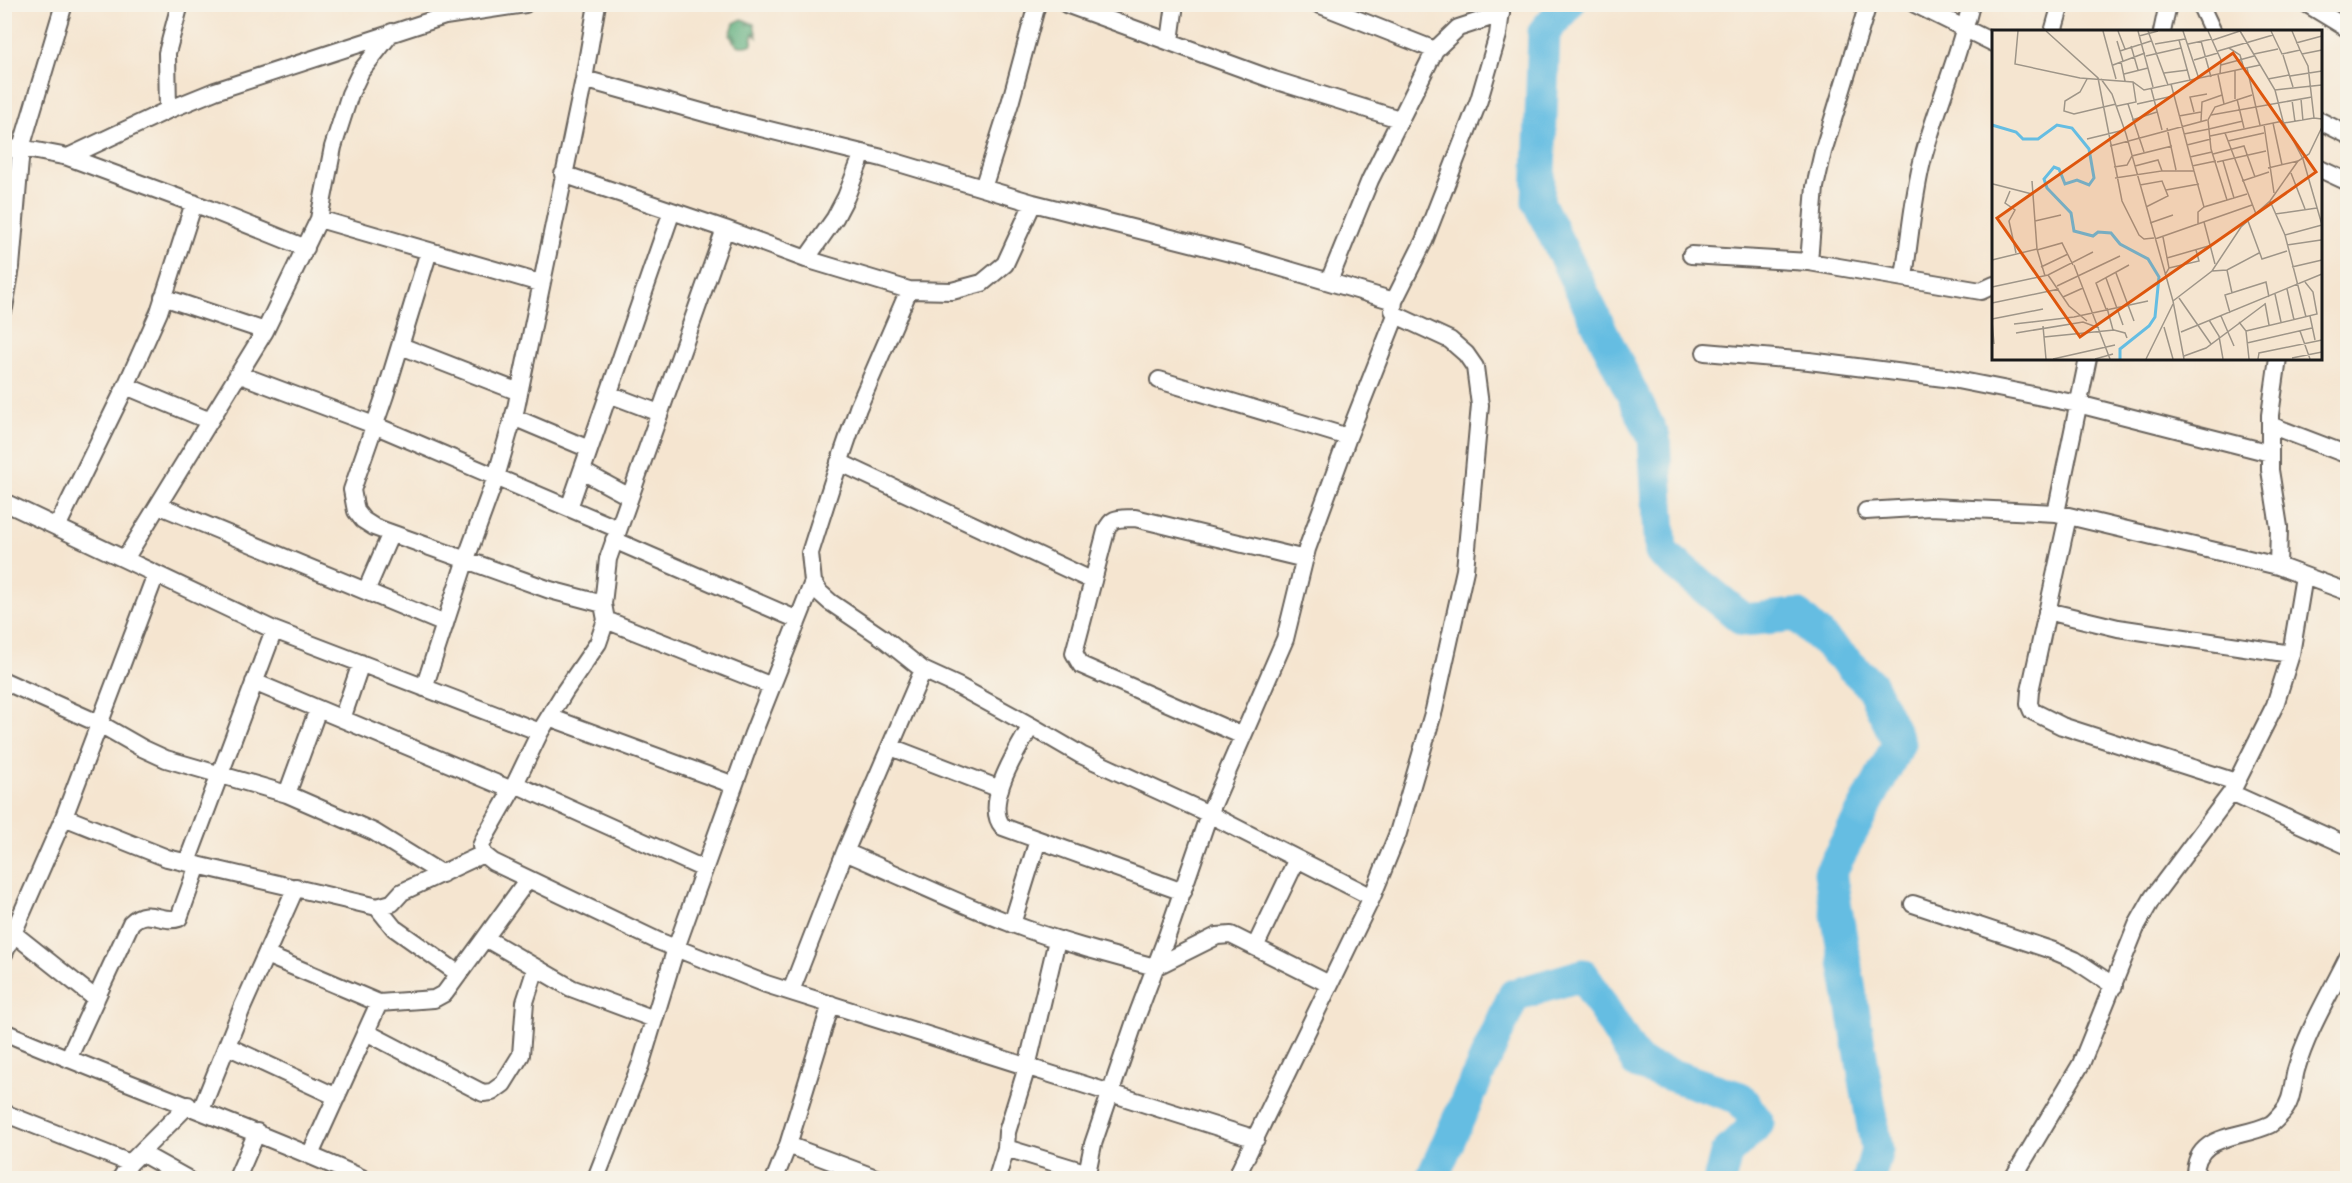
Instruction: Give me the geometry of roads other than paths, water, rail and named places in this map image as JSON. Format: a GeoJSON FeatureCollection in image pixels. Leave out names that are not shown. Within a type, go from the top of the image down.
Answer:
{"type":"FeatureCollection","features":[{"type":"Feature","properties":{"kind":"street"},"geometry":{"type":"LineString","coordinates":[[4,308],[10,267],[13,149],[64,4]]}},
{"type":"Feature","properties":{"kind":"street"},"geometry":{"type":"LineString","coordinates":[[168,110],[166,53],[180,4]]}},
{"type":"Feature","properties":{"kind":"street"},"geometry":{"type":"LineString","coordinates":[[68,157],[168,110],[215,91],[328,56],[447,10],[525,4]]}},
{"type":"Feature","properties":{"kind":"street"},"geometry":{"type":"LineString","coordinates":[[424,688],[496,477],[513,417],[584,79],[597,4]]}},
{"type":"Feature","properties":{"kind":"street"},"geometry":{"type":"LineString","coordinates":[[983,188],[1011,100],[1036,4]]}},
{"type":"Feature","properties":{"kind":"street"},"geometry":{"type":"LineString","coordinates":[[1066,4],[1274,80],[1399,120]]}},
{"type":"Feature","properties":{"kind":"street"},"geometry":{"type":"LineString","coordinates":[[1170,41],[1175,4]]}},
{"type":"Feature","properties":{"kind":"street"},"geometry":{"type":"LineString","coordinates":[[1318,4],[1435,50]]}},
{"type":"Feature","properties":{"kind":"street"},"geometry":{"type":"LineString","coordinates":[[1809,262],[1815,187],[1868,4]]}},
{"type":"Feature","properties":{"kind":"street"},"geometry":{"type":"LineString","coordinates":[[1915,4],[1992,42]]}},
{"type":"Feature","properties":{"kind":"street"},"geometry":{"type":"LineString","coordinates":[[1904,277],[1922,161],[1971,4]]}},
{"type":"Feature","properties":{"kind":"street"},"geometry":{"type":"LineString","coordinates":[[2054,30],[2061,4]]}},
{"type":"Feature","properties":{"kind":"street"},"geometry":{"type":"LineString","coordinates":[[2162,30],[2168,4]]}},
{"type":"Feature","properties":{"kind":"street"},"geometry":{"type":"LineString","coordinates":[[2200,4],[2212,30]]}},
{"type":"Feature","properties":{"kind":"street"},"geometry":{"type":"LineString","coordinates":[[2307,4],[2348,29]]}},
{"type":"Feature","properties":{"kind":"street"},"geometry":{"type":"LineString","coordinates":[[1329,281],[1370,180],[1435,50],[1458,28],[1501,9]]}},
{"type":"Feature","properties":{"kind":"street"},"geometry":{"type":"LineString","coordinates":[[1006,1149],[1087,1176],[1093,1144],[1209,814],[1285,639],[1305,559],[1348,436],[1395,308],[1424,241],[1479,100],[1498,35],[1501,9]]}},
{"type":"Feature","properties":{"kind":"street"},"geometry":{"type":"LineString","coordinates":[[125,559],[265,331],[319,219],[333,147],[350,94],[361,71],[392,32]]}},
{"type":"Feature","properties":{"kind":"street"},"geometry":{"type":"LineString","coordinates":[[584,79],[737,122],[863,153],[1033,203],[1238,255],[1329,281],[1395,308],[1450,340],[1466,354],[1474,367],[1480,405],[1465,570],[1434,710],[1398,833],[1372,897],[1329,984],[1298,1055],[1236,1179]]}},
{"type":"Feature","properties":{"kind":"street"},"geometry":{"type":"LineString","coordinates":[[2322,122],[2348,135]]}},
{"type":"Feature","properties":{"kind":"street"},"geometry":{"type":"LineString","coordinates":[[13,149],[68,157],[194,203],[306,248]]}},
{"type":"Feature","properties":{"kind":"street"},"geometry":{"type":"LineString","coordinates":[[806,259],[835,218],[863,153]]}},
{"type":"Feature","properties":{"kind":"street"},"geometry":{"type":"LineString","coordinates":[[2322,170],[2348,182]]}},
{"type":"Feature","properties":{"kind":"street"},"geometry":{"type":"LineString","coordinates":[[563,174],[806,259],[909,290],[952,291],[981,283],[1005,264],[1033,203]]}},
{"type":"Feature","properties":{"kind":"street"},"geometry":{"type":"LineString","coordinates":[[57,527],[126,386],[163,297],[194,203]]}},
{"type":"Feature","properties":{"kind":"street"},"geometry":{"type":"LineString","coordinates":[[569,508],[672,211]]}},
{"type":"Feature","properties":{"kind":"street"},"geometry":{"type":"LineString","coordinates":[[319,219],[540,283]]}},
{"type":"Feature","properties":{"kind":"street"},"geometry":{"type":"LineString","coordinates":[[725,229],[608,559],[605,612],[598,643],[545,725],[514,787],[485,837],[482,846],[483,854],[493,862],[676,948],[791,992],[1256,1139]]}},
{"type":"Feature","properties":{"kind":"street"},"geometry":{"type":"LineString","coordinates":[[429,251],[352,490],[356,511],[363,520],[374,527],[605,612],[772,686]]}},
{"type":"Feature","properties":{"kind":"street"},"geometry":{"type":"LineString","coordinates":[[1691,255],[1809,262],[1982,291],[1992,286]]}},
{"type":"Feature","properties":{"kind":"street"},"geometry":{"type":"LineString","coordinates":[[909,290],[858,408],[810,553],[813,582],[820,593],[923,670],[958,686],[1081,755],[1209,814],[1372,897]]}},
{"type":"Feature","properties":{"kind":"street"},"geometry":{"type":"LineString","coordinates":[[163,297],[265,331]]}},
{"type":"Feature","properties":{"kind":"street"},"geometry":{"type":"LineString","coordinates":[[400,346],[519,392]]}},
{"type":"Feature","properties":{"kind":"street"},"geometry":{"type":"LineString","coordinates":[[1706,352],[1952,379],[2078,404],[2270,453]]}},
{"type":"Feature","properties":{"kind":"street"},"geometry":{"type":"LineString","coordinates":[[2088,360],[2078,404],[2047,612],[2030,691],[2032,711],[2062,726],[2233,787],[2348,846]]}},
{"type":"Feature","properties":{"kind":"street"},"geometry":{"type":"LineString","coordinates":[[2278,360],[2270,425],[2270,470],[2279,527],[2278,566]]}},
{"type":"Feature","properties":{"kind":"street"},"geometry":{"type":"LineString","coordinates":[[238,374],[374,425],[569,508],[616,534],[798,620]]}},
{"type":"Feature","properties":{"kind":"street"},"geometry":{"type":"LineString","coordinates":[[1159,380],[1348,436]]}},
{"type":"Feature","properties":{"kind":"street"},"geometry":{"type":"LineString","coordinates":[[126,386],[210,421]]}},
{"type":"Feature","properties":{"kind":"street"},"geometry":{"type":"LineString","coordinates":[[609,394],[660,413]]}},
{"type":"Feature","properties":{"kind":"street"},"geometry":{"type":"LineString","coordinates":[[513,417],[589,449]]}},
{"type":"Feature","properties":{"kind":"street"},"geometry":{"type":"LineString","coordinates":[[2270,425],[2348,455]]}},
{"type":"Feature","properties":{"kind":"street"},"geometry":{"type":"LineString","coordinates":[[839,462],[1093,581]]}},
{"type":"Feature","properties":{"kind":"street"},"geometry":{"type":"LineString","coordinates":[[582,471],[630,497]]}},
{"type":"Feature","properties":{"kind":"street"},"geometry":{"type":"LineString","coordinates":[[4,502],[273,630],[424,688],[735,785]]}},
{"type":"Feature","properties":{"kind":"street"},"geometry":{"type":"LineString","coordinates":[[158,505],[445,624]]}},
{"type":"Feature","properties":{"kind":"street"},"geometry":{"type":"LineString","coordinates":[[1866,511],[1930,507],[2062,514],[2278,566],[2348,592]]}},
{"type":"Feature","properties":{"kind":"street"},"geometry":{"type":"LineString","coordinates":[[1243,736],[1081,665],[1074,653],[1106,531],[1113,520],[1135,518],[1305,559]]}},
{"type":"Feature","properties":{"kind":"street"},"geometry":{"type":"LineString","coordinates":[[366,591],[392,533]]}},
{"type":"Feature","properties":{"kind":"street"},"geometry":{"type":"LineString","coordinates":[[4,954],[64,817],[156,574]]}},
{"type":"Feature","properties":{"kind":"street"},"geometry":{"type":"LineString","coordinates":[[2013,1179],[2081,1064],[2137,925],[2153,897],[2233,787],[2275,705],[2291,654],[2304,576]]}},
{"type":"Feature","properties":{"kind":"street"},"geometry":{"type":"LineString","coordinates":[[597,1178],[641,1063],[676,948],[704,868],[813,582]]}},
{"type":"Feature","properties":{"kind":"street"},"geometry":{"type":"LineString","coordinates":[[2047,612],[2118,628],[2291,654]]}},
{"type":"Feature","properties":{"kind":"street"},"geometry":{"type":"LineString","coordinates":[[68,1059],[131,922],[138,916],[147,915],[174,920],[179,918],[192,863],[219,775],[273,630]]}},
{"type":"Feature","properties":{"kind":"street"},"geometry":{"type":"LineString","coordinates":[[342,719],[361,663]]}},
{"type":"Feature","properties":{"kind":"street"},"geometry":{"type":"LineString","coordinates":[[791,992],[844,852],[923,670]]}},
{"type":"Feature","properties":{"kind":"street"},"geometry":{"type":"LineString","coordinates":[[4,681],[100,724],[158,755],[287,794],[374,832],[442,874]]}},
{"type":"Feature","properties":{"kind":"street"},"geometry":{"type":"LineString","coordinates":[[254,682],[514,787],[704,868]]}},
{"type":"Feature","properties":{"kind":"street"},"geometry":{"type":"LineString","coordinates":[[287,794],[318,709]]}},
{"type":"Feature","properties":{"kind":"street"},"geometry":{"type":"LineString","coordinates":[[1031,726],[1008,767],[1000,789],[995,813],[997,821],[1003,827],[1183,892]]}},
{"type":"Feature","properties":{"kind":"street"},"geometry":{"type":"LineString","coordinates":[[891,747],[1000,789]]}},
{"type":"Feature","properties":{"kind":"street"},"geometry":{"type":"LineString","coordinates":[[64,817],[167,858],[377,907],[392,903],[402,892],[483,854]]}},
{"type":"Feature","properties":{"kind":"street"},"geometry":{"type":"LineString","coordinates":[[1012,924],[1038,840]]}},
{"type":"Feature","properties":{"kind":"street"},"geometry":{"type":"LineString","coordinates":[[844,852],[963,905],[1012,924],[1057,940],[1155,967],[1224,934],[1231,935],[1329,984]]}},
{"type":"Feature","properties":{"kind":"street"},"geometry":{"type":"LineString","coordinates":[[1256,947],[1297,859]]}},
{"type":"Feature","properties":{"kind":"street"},"geometry":{"type":"LineString","coordinates":[[266,955],[379,1003],[434,999],[445,993],[528,879]]}},
{"type":"Feature","properties":{"kind":"street"},"geometry":{"type":"LineString","coordinates":[[121,1179],[135,1158],[195,1108],[227,1046],[296,887]]}},
{"type":"Feature","properties":{"kind":"street"},"geometry":{"type":"LineString","coordinates":[[1913,904],[2054,951],[2075,960],[2114,986]]}},
{"type":"Feature","properties":{"kind":"street"},"geometry":{"type":"LineString","coordinates":[[377,907],[394,928],[459,974]]}},
{"type":"Feature","properties":{"kind":"street"},"geometry":{"type":"LineString","coordinates":[[13,933],[96,999]]}},
{"type":"Feature","properties":{"kind":"street"},"geometry":{"type":"LineString","coordinates":[[485,939],[571,988],[654,1019]]}},
{"type":"Feature","properties":{"kind":"street"},"geometry":{"type":"LineString","coordinates":[[997,1179],[1006,1149],[1007,1132],[1027,1067],[1057,940]]}},
{"type":"Feature","properties":{"kind":"street"},"geometry":{"type":"LineString","coordinates":[[2195,1179],[2199,1155],[2209,1144],[2271,1125],[2285,1110],[2293,1092],[2295,1072],[2304,1046],[2348,957]]}},
{"type":"Feature","properties":{"kind":"street"},"geometry":{"type":"LineString","coordinates":[[366,1032],[483,1093],[492,1092],[503,1084],[522,1055],[525,1002],[536,968]]}},
{"type":"Feature","properties":{"kind":"street"},"geometry":{"type":"LineString","coordinates":[[310,1155],[379,1003]]}},
{"type":"Feature","properties":{"kind":"street"},"geometry":{"type":"LineString","coordinates":[[775,1179],[788,1145],[831,1004]]}},
{"type":"Feature","properties":{"kind":"street"},"geometry":{"type":"LineString","coordinates":[[4,1032],[257,1132],[353,1177]]}},
{"type":"Feature","properties":{"kind":"street"},"geometry":{"type":"LineString","coordinates":[[227,1046],[337,1097]]}},
{"type":"Feature","properties":{"kind":"street"},"geometry":{"type":"LineString","coordinates":[[4,1113],[135,1158],[186,1179]]}},
{"type":"Feature","properties":{"kind":"street"},"geometry":{"type":"LineString","coordinates":[[237,1179],[257,1132]]}},
{"type":"Feature","properties":{"kind":"street"},"geometry":{"type":"LineString","coordinates":[[788,1145],[876,1179]]}},
{"type":"Feature","properties":{"kind":"waterway"},"geometry":{"type":"LineString","coordinates":[[1568,4],[1544,32],[1538,202],[1654,438],[1661,552],[1744,620],[1797,615],[1871,685],[1899,743],[1830,873],[1877,1150],[1869,1178]]}},
{"type":"Feature","properties":{"kind":"waterway"},"geometry":{"type":"LineString","coordinates":[[1432,1178],[1514,995],[1583,975],[1638,1064],[1740,1098],[1758,1123],[1726,1154],[1720,1178]]}}]}
